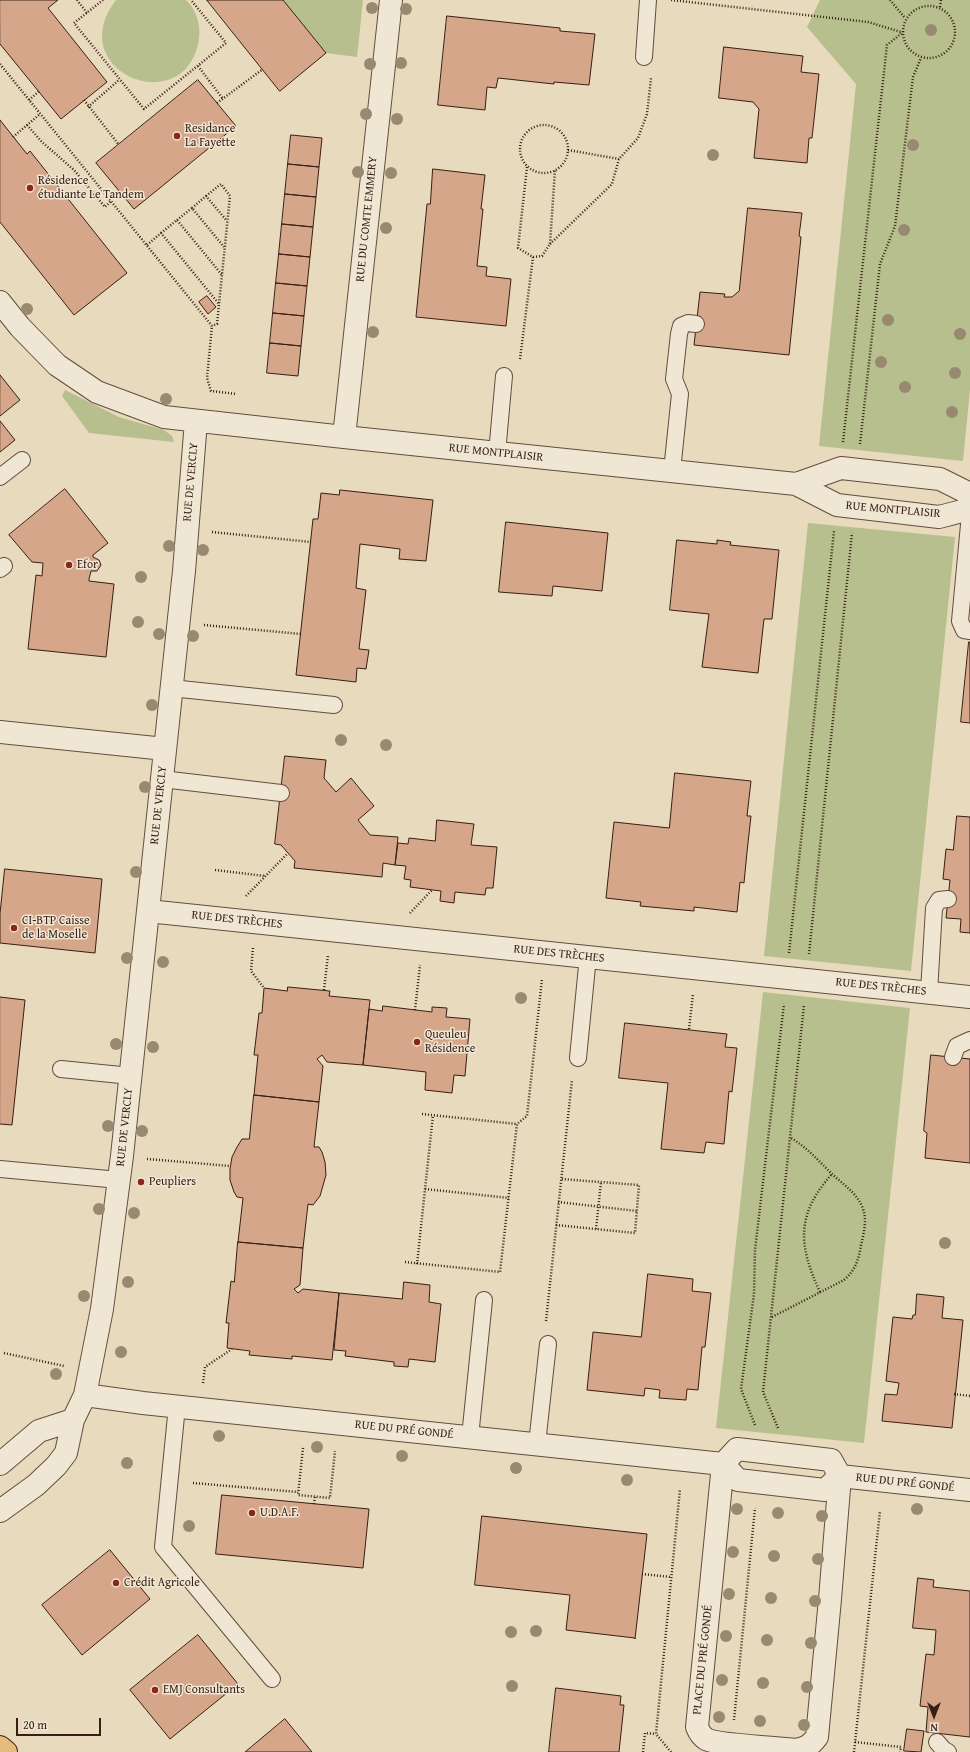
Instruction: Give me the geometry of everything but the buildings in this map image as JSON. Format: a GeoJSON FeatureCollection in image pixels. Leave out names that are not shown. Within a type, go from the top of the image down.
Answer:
{"type":"FeatureCollection","features":[{"type":"Feature","properties":{"kind":"main road"},"geometry":{"type":"LineString","coordinates":[[0,1747],[6,1752]]}},
{"type":"Feature","properties":{"kind":"street","name":"RUE DU COMTE EMMERY"},"geometry":{"type":"LineString","coordinates":[[344,437],[391,0]]}},
{"type":"Feature","properties":{"kind":"street"},"geometry":{"type":"LineString","coordinates":[[0,302],[20,327],[58,365],[97,392],[154,414],[196,421]]}},
{"type":"Feature","properties":{"kind":"street","name":"RUE MONTPLAISIR"},"geometry":{"type":"LineString","coordinates":[[196,421],[796,484],[846,506],[939,517],[970,509]]}},
{"type":"Feature","properties":{"kind":"street","name":"RUE DE VERCLY"},"geometry":{"type":"LineString","coordinates":[[0,1511],[36,1485],[56,1466],[66,1453],[73,1420],[85,1395],[102,1309],[131,1076],[178,622],[196,421]]}},
{"type":"Feature","properties":{"kind":"street","name":"RUE MONTPLAISIR"},"geometry":{"type":"LineString","coordinates":[[796,484],[849,469],[940,479],[970,494]]}},
{"type":"Feature","properties":{"kind":"street"},"geometry":{"type":"LineString","coordinates":[[0,732],[165,749]]}},
{"type":"Feature","properties":{"kind":"street","name":"RUE DES TRÈCHES"},"geometry":{"type":"LineString","coordinates":[[148,911],[970,996]]}},
{"type":"Feature","properties":{"kind":"street","name":"RUE DU PRÉ GONDÉ"},"geometry":{"type":"LineString","coordinates":[[85,1395],[723,1464],[738,1480],[825,1490],[840,1476],[970,1490]]}},
{"type":"Feature","properties":{"kind":"street"},"geometry":{"type":"LineString","coordinates":[[0,1464],[39,1431],[73,1420]]}},
{"type":"Feature","properties":{"kind":"street","name":"RUE DU PRÉ GONDÉ"},"geometry":{"type":"LineString","coordinates":[[723,1464],[738,1449],[831,1460],[840,1476]]}},
{"type":"Feature","properties":{"kind":"street","name":"PLACE DU PRÉ GONDÉ"},"geometry":{"type":"LineString","coordinates":[[723,1464],[697,1727],[700,1734],[707,1740],[732,1744],[796,1750],[812,1748],[817,1737],[840,1476]]}},
{"type":"Feature","properties":{"kind":"lane"},"geometry":{"type":"LineString","coordinates":[[644,57],[648,0]]}},
{"type":"Feature","properties":{"kind":"lane"},"geometry":{"type":"LineString","coordinates":[[672,471],[680,394],[674,379],[679,334],[681,326],[688,323],[696,324]]}},
{"type":"Feature","properties":{"kind":"lane"},"geometry":{"type":"LineString","coordinates":[[497,453],[504,376]]}},
{"type":"Feature","properties":{"kind":"lane"},"geometry":{"type":"LineString","coordinates":[[0,477],[22,460]]}},
{"type":"Feature","properties":{"kind":"lane"},"geometry":{"type":"LineString","coordinates":[[970,514],[960,621],[964,630],[970,631]]}},
{"type":"Feature","properties":{"kind":"lane"},"geometry":{"type":"LineString","coordinates":[[171,688],[334,705]]}},
{"type":"Feature","properties":{"kind":"lane"},"geometry":{"type":"LineString","coordinates":[[162,779],[281,793]]}},
{"type":"Feature","properties":{"kind":"lane"},"geometry":{"type":"LineString","coordinates":[[929,992],[934,908],[939,900],[948,899]]}},
{"type":"Feature","properties":{"kind":"lane"},"geometry":{"type":"LineString","coordinates":[[578,1058],[588,956]]}},
{"type":"Feature","properties":{"kind":"lane"},"geometry":{"type":"LineString","coordinates":[[953,1057],[957,1046],[970,1040]]}},
{"type":"Feature","properties":{"kind":"lane"},"geometry":{"type":"LineString","coordinates":[[61,1069],[131,1076]]}},
{"type":"Feature","properties":{"kind":"lane"},"geometry":{"type":"LineString","coordinates":[[0,1169],[119,1180]]}},
{"type":"Feature","properties":{"kind":"lane"},"geometry":{"type":"LineString","coordinates":[[470,1437],[484,1300]]}},
{"type":"Feature","properties":{"kind":"lane"},"geometry":{"type":"LineString","coordinates":[[537,1444],[548,1344]]}},
{"type":"Feature","properties":{"kind":"lane"},"geometry":{"type":"LineString","coordinates":[[177,1406],[163,1547],[272,1679]]}},
{"type":"Feature","properties":{"kind":"path"},"geometry":{"type":"LineString","coordinates":[[77,0],[87,13]]}},
{"type":"Feature","properties":{"kind":"path"},"geometry":{"type":"LineString","coordinates":[[103,0],[74,23],[144,109],[226,43],[191,0]]}},
{"type":"Feature","properties":{"kind":"path"},"geometry":{"type":"LineString","coordinates":[[670,0],[691,1],[868,22],[902,32]]}},
{"type":"Feature","properties":{"kind":"path"},"geometry":{"type":"LineString","coordinates":[[890,0],[905,18]]}},
{"type":"Feature","properties":{"kind":"path"},"geometry":{"type":"LineString","coordinates":[[940,8],[941,0]]}},
{"type":"Feature","properties":{"kind":"path"},"geometry":{"type":"LineString","coordinates":[[921,7],[940,8],[952,18],[955,34],[950,49],[937,58],[921,58],[907,48],[902,32],[905,18],[921,7]]}},
{"type":"Feature","properties":{"kind":"path"},"geometry":{"type":"LineString","coordinates":[[849,469],[887,45],[902,32]]}},
{"type":"Feature","properties":{"kind":"path"},"geometry":{"type":"LineString","coordinates":[[849,469],[880,264],[895,226],[914,77],[921,58]]}},
{"type":"Feature","properties":{"kind":"path"},"geometry":{"type":"LineString","coordinates":[[0,64],[212,326],[207,378],[208,386],[210,391],[236,394]]}},
{"type":"Feature","properties":{"kind":"path"},"geometry":{"type":"LineString","coordinates":[[198,66],[223,99]]}},
{"type":"Feature","properties":{"kind":"path"},"geometry":{"type":"LineString","coordinates":[[217,103],[263,69]]}},
{"type":"Feature","properties":{"kind":"path"},"geometry":{"type":"LineString","coordinates":[[527,166],[518,248],[533,257],[542,256],[550,244],[612,184],[620,159],[638,138],[647,114],[651,72]]}},
{"type":"Feature","properties":{"kind":"path"},"geometry":{"type":"LineString","coordinates":[[88,107],[119,80]]}},
{"type":"Feature","properties":{"kind":"path"},"geometry":{"type":"LineString","coordinates":[[29,100],[39,92]]}},
{"type":"Feature","properties":{"kind":"path"},"geometry":{"type":"LineString","coordinates":[[84,100],[118,145]]}},
{"type":"Feature","properties":{"kind":"path"},"geometry":{"type":"LineString","coordinates":[[13,137],[40,114]]}},
{"type":"Feature","properties":{"kind":"path"},"geometry":{"type":"LineString","coordinates":[[27,125],[42,142],[74,170],[105,207],[111,201]]}},
{"type":"Feature","properties":{"kind":"path"},"geometry":{"type":"LineString","coordinates":[[546,125],[558,129],[566,139],[568,150],[564,162],[555,170],[540,173],[527,166],[521,157],[520,144],[525,134],[535,126],[546,125]]}},
{"type":"Feature","properties":{"kind":"path"},"geometry":{"type":"LineString","coordinates":[[568,150],[620,159]]}},
{"type":"Feature","properties":{"kind":"path"},"geometry":{"type":"LineString","coordinates":[[550,244],[555,170]]}},
{"type":"Feature","properties":{"kind":"path"},"geometry":{"type":"LineString","coordinates":[[147,245],[221,184],[230,196],[217,324],[212,326]]}},
{"type":"Feature","properties":{"kind":"path"},"geometry":{"type":"LineString","coordinates":[[206,196],[227,222]]}},
{"type":"Feature","properties":{"kind":"path"},"geometry":{"type":"LineString","coordinates":[[192,208],[225,248]]}},
{"type":"Feature","properties":{"kind":"path"},"geometry":{"type":"LineString","coordinates":[[177,220],[222,275]]}},
{"type":"Feature","properties":{"kind":"path"},"geometry":{"type":"LineString","coordinates":[[161,233],[219,305]]}},
{"type":"Feature","properties":{"kind":"path"},"geometry":{"type":"LineString","coordinates":[[520,362],[533,257]]}},
{"type":"Feature","properties":{"kind":"path"},"geometry":{"type":"LineString","coordinates":[[846,506],[797,978],[755,1250],[754,1294],[741,1389],[756,1424],[754,1437],[763,1452],[779,1429],[763,1392],[791,1138],[797,978],[846,506]]}},
{"type":"Feature","properties":{"kind":"path"},"geometry":{"type":"LineString","coordinates":[[187,530],[311,542]]}},
{"type":"Feature","properties":{"kind":"path"},"geometry":{"type":"LineString","coordinates":[[178,622],[301,634]]}},
{"type":"Feature","properties":{"kind":"path"},"geometry":{"type":"LineString","coordinates":[[264,988],[251,971],[249,922],[244,898],[288,853]]}},
{"type":"Feature","properties":{"kind":"path"},"geometry":{"type":"LineString","coordinates":[[215,870],[265,876]]}},
{"type":"Feature","properties":{"kind":"path"},"geometry":{"type":"LineString","coordinates":[[324,990],[331,930]]}},
{"type":"Feature","properties":{"kind":"path"},"geometry":{"type":"LineString","coordinates":[[415,1010],[422,939]]}},
{"type":"Feature","properties":{"kind":"path"},"geometry":{"type":"LineString","coordinates":[[422,1114],[517,1124],[527,1116],[544,952]]}},
{"type":"Feature","properties":{"kind":"path"},"geometry":{"type":"LineString","coordinates":[[689,1030],[696,968]]}},
{"type":"Feature","properties":{"kind":"path"},"geometry":{"type":"LineString","coordinates":[[548,1344],[544,1335],[573,1068],[578,1058]]}},
{"type":"Feature","properties":{"kind":"path"},"geometry":{"type":"LineString","coordinates":[[417,1264],[433,1115]]}},
{"type":"Feature","properties":{"kind":"path"},"geometry":{"type":"LineString","coordinates":[[405,1262],[500,1272],[517,1124]]}},
{"type":"Feature","properties":{"kind":"path"},"geometry":{"type":"LineString","coordinates":[[772,1317],[844,1280],[852,1273],[860,1254],[864,1230],[863,1209],[857,1198],[848,1187],[832,1174],[801,1144],[791,1138]]}},
{"type":"Feature","properties":{"kind":"path"},"geometry":{"type":"LineString","coordinates":[[122,1156],[230,1166]]}},
{"type":"Feature","properties":{"kind":"path"},"geometry":{"type":"LineString","coordinates":[[820,1292],[808,1261],[804,1245],[804,1229],[812,1200],[832,1174]]}},
{"type":"Feature","properties":{"kind":"path"},"geometry":{"type":"LineString","coordinates":[[556,1225],[635,1233],[639,1185],[561,1179]]}},
{"type":"Feature","properties":{"kind":"path"},"geometry":{"type":"LineString","coordinates":[[596,1229],[601,1182]]}},
{"type":"Feature","properties":{"kind":"path"},"geometry":{"type":"LineString","coordinates":[[425,1189],[509,1198]]}},
{"type":"Feature","properties":{"kind":"path"},"geometry":{"type":"LineString","coordinates":[[558,1202],[637,1211]]}},
{"type":"Feature","properties":{"kind":"path"},"geometry":{"type":"LineString","coordinates":[[203,1383],[205,1367],[232,1349]]}},
{"type":"Feature","properties":{"kind":"path"},"geometry":{"type":"LineString","coordinates":[[4,1353],[90,1372]]}},
{"type":"Feature","properties":{"kind":"path"},"geometry":{"type":"LineString","coordinates":[[954,1394],[970,1396]]}},
{"type":"Feature","properties":{"kind":"path"},"geometry":{"type":"LineString","coordinates":[[298,1492],[302,1448]]}},
{"type":"Feature","properties":{"kind":"path"},"geometry":{"type":"LineString","coordinates":[[170,1481],[298,1492],[298,1495],[330,1498],[335,1451]]}},
{"type":"Feature","properties":{"kind":"path"},"geometry":{"type":"LineString","coordinates":[[732,1744],[756,1500],[752,1482]]}},
{"type":"Feature","properties":{"kind":"path"},"geometry":{"type":"LineString","coordinates":[[671,1752],[656,1734],[680,1489]]}},
{"type":"Feature","properties":{"kind":"path"},"geometry":{"type":"LineString","coordinates":[[314,1504],[315,1497]]}},
{"type":"Feature","properties":{"kind":"path"},"geometry":{"type":"LineString","coordinates":[[854,1752],[880,1511]]}},
{"type":"Feature","properties":{"kind":"path"},"geometry":{"type":"LineString","coordinates":[[642,1574],[672,1577]]}},
{"type":"Feature","properties":{"kind":"path"},"geometry":{"type":"LineString","coordinates":[[643,1752],[645,1734],[656,1734]]}},
{"type":"Feature","properties":{"kind":"path"},"geometry":{"type":"LineString","coordinates":[[855,1742],[901,1747],[900,1752]]}},
{"type":"Feature","properties":{"kind":"green space"},"geometry":{"type":"Polygon","coordinates":[[[116,0],[186,0],[193,8],[199,28],[199,39],[189,64],[173,78],[153,82],[132,78],[115,66],[104,48],[103,26],[116,0]]]}},
{"type":"Feature","properties":{"kind":"green space"},"geometry":{"type":"Polygon","coordinates":[[[283,0],[363,0],[357,57],[326,53],[283,0]]]}},
{"type":"Feature","properties":{"kind":"green space"},"geometry":{"type":"Polygon","coordinates":[[[820,0],[970,0],[970,390],[963,461],[819,446],[856,84],[807,27],[820,0]]]}},
{"type":"Feature","properties":{"kind":"green space"},"geometry":{"type":"Polygon","coordinates":[[[65,390],[119,417],[164,430],[172,436],[174,442],[89,433],[62,396],[65,390]]]}},
{"type":"Feature","properties":{"kind":"green space"},"geometry":{"type":"Polygon","coordinates":[[[808,523],[955,537],[911,971],[764,956],[808,523]]]}},
{"type":"Feature","properties":{"kind":"green space"},"geometry":{"type":"Polygon","coordinates":[[[763,992],[910,1008],[864,1443],[716,1428],[763,992]]]}},
{"type":"Feature","properties":{"kind":"place","name":"Residance La Fayette"},"geometry":{"type":"Point","coordinates":[177,136]}},
{"type":"Feature","properties":{"kind":"place","name":"Résidence étudiante Le Tandem"},"geometry":{"type":"Point","coordinates":[30,188]}},
{"type":"Feature","properties":{"kind":"place","name":"Efor"},"geometry":{"type":"Point","coordinates":[69,565]}},
{"type":"Feature","properties":{"kind":"place","name":"CI-BTP Caisse de la Moselle"},"geometry":{"type":"Point","coordinates":[14,928]}},
{"type":"Feature","properties":{"kind":"place","name":"Queuleu Résidence"},"geometry":{"type":"Point","coordinates":[417,1042]}},
{"type":"Feature","properties":{"kind":"place","name":"Peupliers"},"geometry":{"type":"Point","coordinates":[141,1182]}},
{"type":"Feature","properties":{"kind":"place","name":"U.D.A.F."},"geometry":{"type":"Point","coordinates":[252,1513]}},
{"type":"Feature","properties":{"kind":"place","name":"Crédit Agricole"},"geometry":{"type":"Point","coordinates":[116,1583]}},
{"type":"Feature","properties":{"kind":"place","name":"EMJ Consultants"},"geometry":{"type":"Point","coordinates":[155,1690]}}]}
